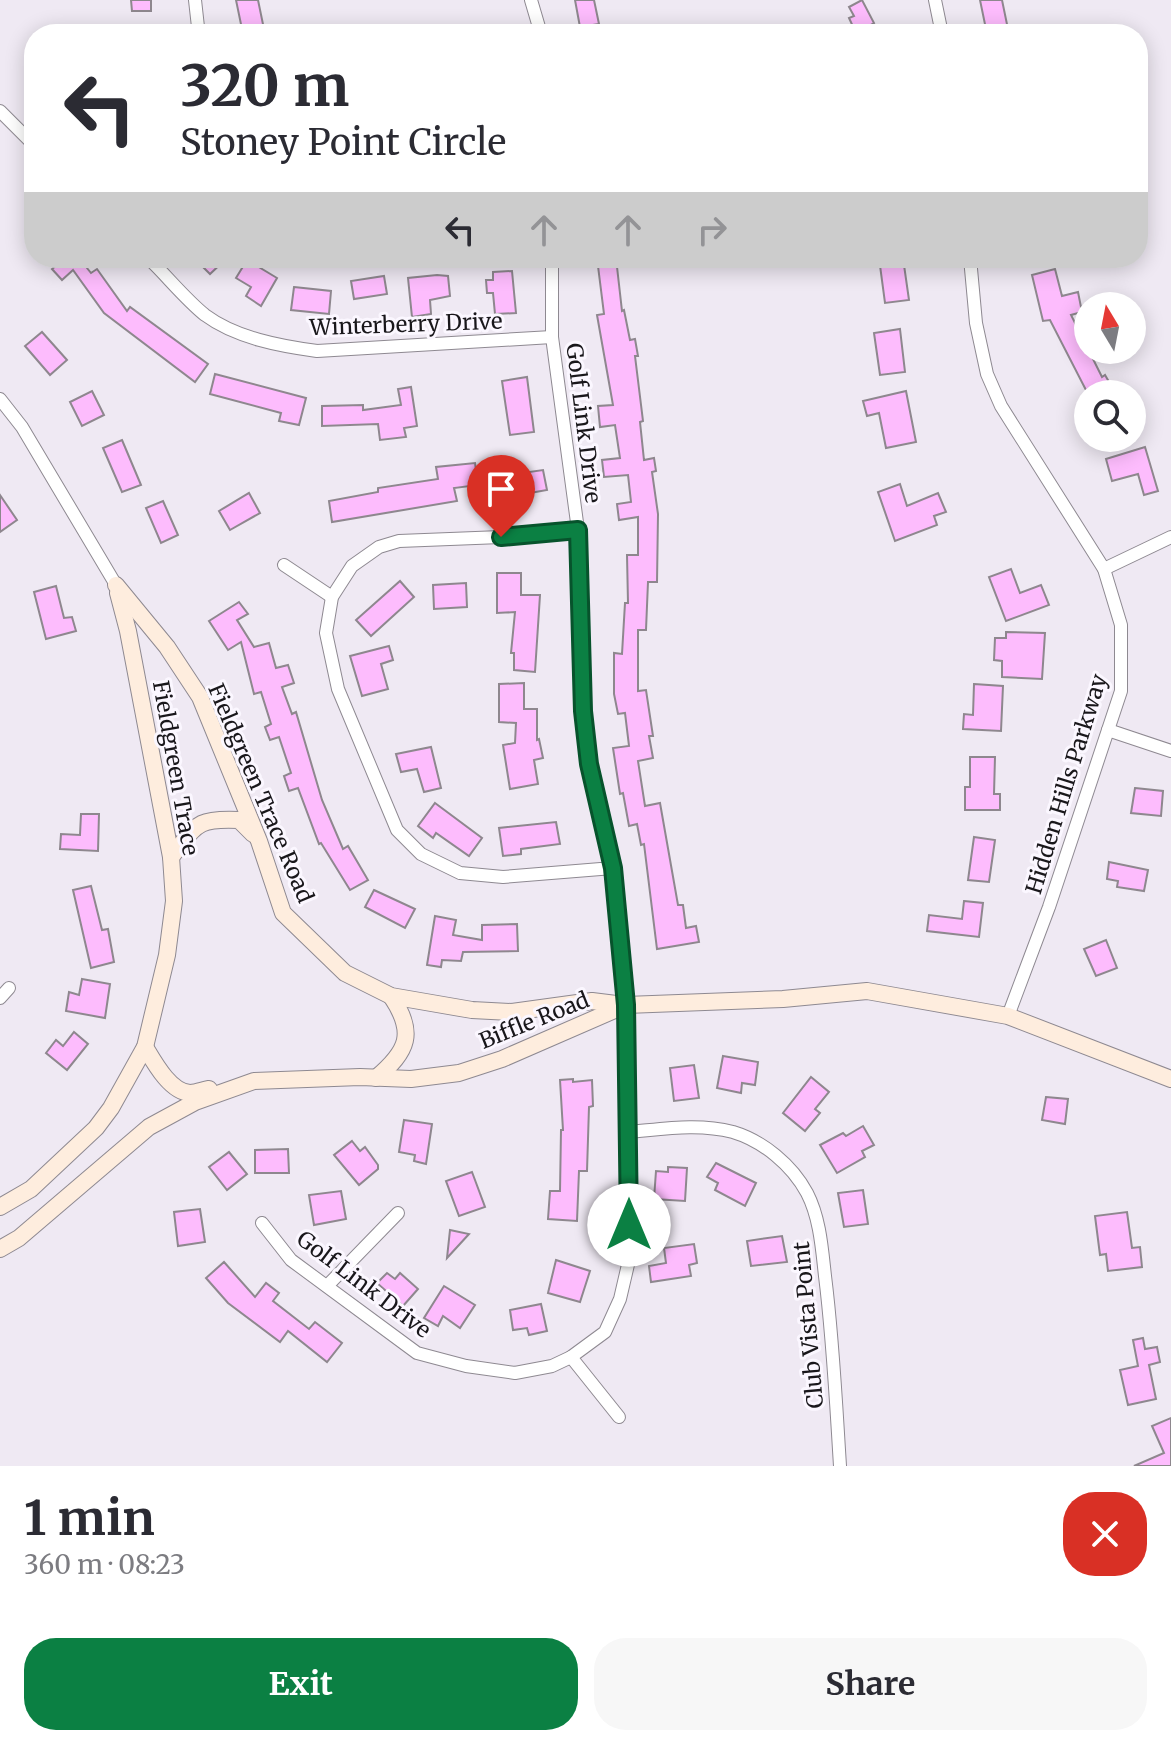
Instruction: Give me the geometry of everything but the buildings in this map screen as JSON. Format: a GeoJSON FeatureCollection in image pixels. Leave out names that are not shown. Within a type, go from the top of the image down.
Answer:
{"type":"FeatureCollection","features":[{"type":"Feature","properties":{"kind":"street"},"geometry":{"type":"LineString","coordinates":[[195,0],[198,24]]}},
{"type":"Feature","properties":{"kind":"street"},"geometry":{"type":"LineString","coordinates":[[531,0],[538,24]]}},
{"type":"Feature","properties":{"kind":"street"},"geometry":{"type":"LineString","coordinates":[[935,0],[940,24]]}},
{"type":"Feature","properties":{"kind":"street"},"geometry":{"type":"LineString","coordinates":[[0,111],[24,135]]}},
{"type":"Feature","properties":{"kind":"street","name":"Winterberry Drive"},"geometry":{"type":"LineString","coordinates":[[158,268],[206,316],[245,335],[286,347],[317,351],[552,337]]}},
{"type":"Feature","properties":{"kind":"street","name":"Golf Link Drive"},"geometry":{"type":"LineString","coordinates":[[262,1223],[291,1260],[417,1353],[466,1366],[515,1373],[552,1366],[571,1357],[605,1332],[620,1299],[630,1256],[626,1005],[613,868],[589,764],[586,737],[578,530],[552,337],[552,268]]}},
{"type":"Feature","properties":{"kind":"street","name":"Hidden Hills Parkway"},"geometry":{"type":"LineString","coordinates":[[971,268],[976,323],[987,374],[1001,406],[1104,569],[1121,625],[1123,659],[1121,691],[1049,907],[1008,1016]]}},
{"type":"Feature","properties":{"kind":"street","name":"Fieldgreen Trace"},"geometry":{"type":"LineString","coordinates":[[0,399],[22,427],[116,585],[128,631],[171,857],[174,901],[167,955],[145,1047],[111,1108],[96,1128],[31,1189],[0,1207]]}},
{"type":"Feature","properties":{"kind":"street"},"geometry":{"type":"LineString","coordinates":[[578,530],[399,541],[379,547],[352,566],[332,597],[326,633],[338,689],[397,830],[421,854],[460,873],[503,877],[613,868]]}},
{"type":"Feature","properties":{"kind":"street"},"geometry":{"type":"LineString","coordinates":[[1104,569],[1171,537]]}},
{"type":"Feature","properties":{"kind":"street"},"geometry":{"type":"LineString","coordinates":[[284,565],[332,597]]}},
{"type":"Feature","properties":{"kind":"street","name":"Fieldgreen Trace Road"},"geometry":{"type":"LineString","coordinates":[[116,585],[167,647],[200,697],[259,841],[283,913],[345,973],[391,996],[472,1010],[512,1012],[592,1001],[626,1005]]}},
{"type":"Feature","properties":{"kind":"street"},"geometry":{"type":"LineString","coordinates":[[1108,730],[1171,751]]}},
{"type":"Feature","properties":{"kind":"street"},"geometry":{"type":"LineString","coordinates":[[171,857],[198,824],[214,819],[239,820],[259,841]]}},
{"type":"Feature","properties":{"kind":"street","name":"Biffle Road"},"geometry":{"type":"LineString","coordinates":[[0,1249],[19,1238],[149,1127],[195,1102],[254,1081],[411,1079],[459,1073],[502,1059],[626,1005],[783,999],[867,991],[1008,1016],[1171,1079]]}},
{"type":"Feature","properties":{"kind":"street"},"geometry":{"type":"LineString","coordinates":[[376,1078],[399,1057],[406,1042],[406,1027],[391,996]]}},
{"type":"Feature","properties":{"kind":"street"},"geometry":{"type":"LineString","coordinates":[[145,1047],[156,1066],[175,1087],[187,1093],[254,1081]]}},
{"type":"Feature","properties":{"kind":"street","name":"Club Vista Point"},"geometry":{"type":"LineString","coordinates":[[629,1132],[698,1126],[734,1133],[763,1146],[780,1159],[807,1193],[820,1230],[831,1321],[840,1466]]}},
{"type":"Feature","properties":{"kind":"street"},"geometry":{"type":"LineString","coordinates":[[327,1286],[398,1213]]}},
{"type":"Feature","properties":{"kind":"street"},"geometry":{"type":"LineString","coordinates":[[571,1357],[619,1417]]}},
{"type":"Feature","properties":{"kind":"route"},"geometry":{"type":"LineString","coordinates":[[501,537],[578,530],[583,711],[589,764],[613,868],[626,1005],[629,1225]]}}]}
